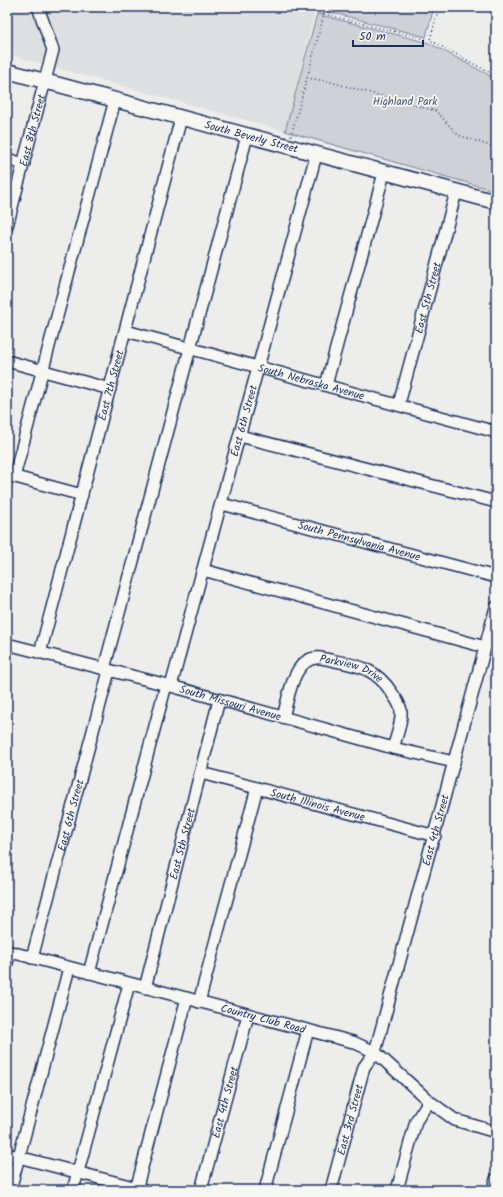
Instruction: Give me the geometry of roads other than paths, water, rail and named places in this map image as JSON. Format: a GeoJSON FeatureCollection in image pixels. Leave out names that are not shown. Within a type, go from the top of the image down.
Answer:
{"type":"FeatureCollection","features":[{"type":"Feature","properties":{"kind":"main road","name":"South Beverly Street"},"geometry":{"type":"LineString","coordinates":[[7,71],[496,202]]}},
{"type":"Feature","properties":{"kind":"street","name":"East 8th Street"},"geometry":{"type":"LineString","coordinates":[[7,226],[46,82],[53,50],[38,7]]}},
{"type":"Feature","properties":{"kind":"street"},"geometry":{"type":"LineString","coordinates":[[82,495],[10,476],[43,371],[115,100]]}},
{"type":"Feature","properties":{"kind":"street","name":"East 7th Street"},"geometry":{"type":"LineString","coordinates":[[40,653],[181,118]]}},
{"type":"Feature","properties":{"kind":"street","name":"East 6th Street"},"geometry":{"type":"LineString","coordinates":[[32,958],[189,349],[246,136]]}},
{"type":"Feature","properties":{"kind":"street","name":"East 6th Street"},"geometry":{"type":"LineString","coordinates":[[89,973],[168,685],[222,504],[316,154]]}},
{"type":"Feature","properties":{"kind":"street"},"geometry":{"type":"LineString","coordinates":[[7,159],[24,164]]}},
{"type":"Feature","properties":{"kind":"street"},"geometry":{"type":"LineString","coordinates":[[326,385],[384,173]]}},
{"type":"Feature","properties":{"kind":"street","name":"East 5th Street"},"geometry":{"type":"LineString","coordinates":[[399,404],[456,192]]}},
{"type":"Feature","properties":{"kind":"street","name":"South Nebraska Avenue"},"geometry":{"type":"LineString","coordinates":[[126,331],[258,368],[399,404],[496,432]]}},
{"type":"Feature","properties":{"kind":"street"},"geometry":{"type":"LineString","coordinates":[[7,361],[110,389]]}},
{"type":"Feature","properties":{"kind":"street"},"geometry":{"type":"LineString","coordinates":[[240,436],[496,502]]}},
{"type":"Feature","properties":{"kind":"street","name":"South Pennsylvania Avenue"},"geometry":{"type":"LineString","coordinates":[[222,504],[496,577]]}},
{"type":"Feature","properties":{"kind":"street"},"geometry":{"type":"LineString","coordinates":[[203,570],[485,647]]}},
{"type":"Feature","properties":{"kind":"street","name":"East 4th Street"},"geometry":{"type":"LineString","coordinates":[[375,1052],[495,615]]}},
{"type":"Feature","properties":{"kind":"street","name":"South Missouri Avenue"},"geometry":{"type":"LineString","coordinates":[[7,644],[168,685],[393,748],[454,762]]}},
{"type":"Feature","properties":{"kind":"street","name":"Parkview Drive"},"geometry":{"type":"LineString","coordinates":[[284,717],[295,677],[303,663],[315,657],[368,668],[382,679],[398,701],[401,719],[393,748]]}},
{"type":"Feature","properties":{"kind":"street","name":"East 5th Street"},"geometry":{"type":"LineString","coordinates":[[145,988],[202,773],[219,700]]}},
{"type":"Feature","properties":{"kind":"street","name":"South Illinois Avenue"},"geometry":{"type":"LineString","coordinates":[[202,773],[435,836]]}},
{"type":"Feature","properties":{"kind":"street"},"geometry":{"type":"LineString","coordinates":[[199,1002],[257,788]]}},
{"type":"Feature","properties":{"kind":"street"},"geometry":{"type":"LineString","coordinates":[[7,963],[9,951]]}},
{"type":"Feature","properties":{"kind":"street","name":"Country Club Road"},"geometry":{"type":"LineString","coordinates":[[9,951],[129,984],[353,1042],[375,1052],[429,1101],[455,1120],[496,1132]]}},
{"type":"Feature","properties":{"kind":"street"},"geometry":{"type":"LineString","coordinates":[[10,1190],[69,968]]}},
{"type":"Feature","properties":{"kind":"street"},"geometry":{"type":"LineString","coordinates":[[73,1190],[129,984]]}},
{"type":"Feature","properties":{"kind":"street"},"geometry":{"type":"LineString","coordinates":[[7,1154],[139,1189],[187,998]]}},
{"type":"Feature","properties":{"kind":"street","name":"East 4th Street"},"geometry":{"type":"LineString","coordinates":[[201,1190],[248,1015]]}},
{"type":"Feature","properties":{"kind":"street"},"geometry":{"type":"LineString","coordinates":[[265,1190],[308,1030]]}},
{"type":"Feature","properties":{"kind":"street","name":"East 3rd Street"},"geometry":{"type":"LineString","coordinates":[[330,1190],[364,1067],[375,1052]]}},
{"type":"Feature","properties":{"kind":"street"},"geometry":{"type":"LineString","coordinates":[[397,1190],[416,1121],[429,1101]]}},
{"type":"Feature","properties":{"kind":"street"},"geometry":{"type":"LineString","coordinates":[[493,1190],[496,1179]]}},
{"type":"Feature","properties":{"kind":"park label","name":"Highland Park"},"geometry":{"type":"Point","coordinates":[405,101]}}]}
